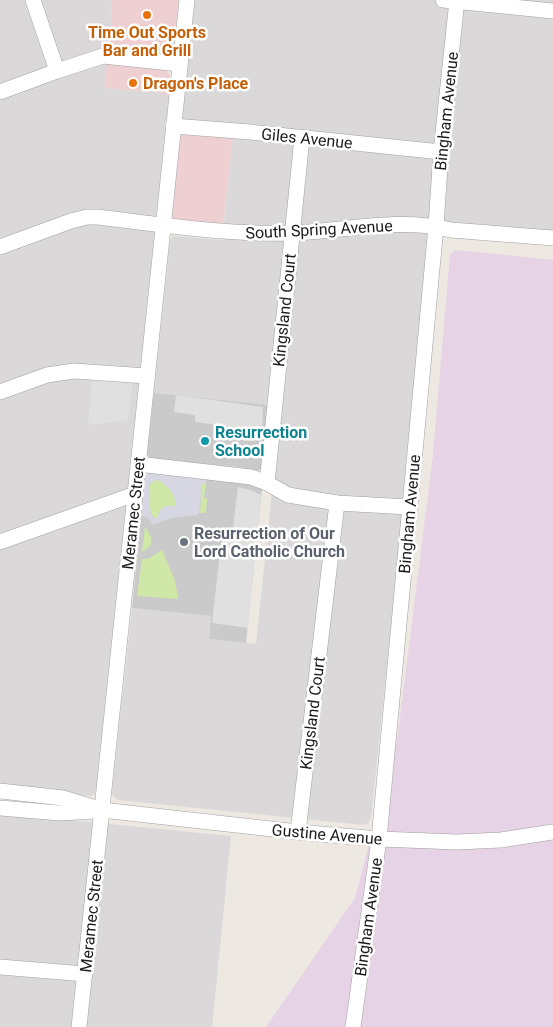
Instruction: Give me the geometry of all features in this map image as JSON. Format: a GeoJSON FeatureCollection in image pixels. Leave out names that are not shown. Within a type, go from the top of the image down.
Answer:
{"type":"FeatureCollection","features":[{"type":"Feature","properties":{"kind":"street"},"geometry":{"type":"LineString","coordinates":[[33,0],[57,71]]}},
{"type":"Feature","properties":{"kind":"street","name":"Meramec Street"},"geometry":{"type":"LineString","coordinates":[[79,1027],[187,0]]}},
{"type":"Feature","properties":{"kind":"street"},"geometry":{"type":"LineString","coordinates":[[452,0],[553,11]]}},
{"type":"Feature","properties":{"kind":"street","name":"Bingham Avenue"},"geometry":{"type":"LineString","coordinates":[[354,1027],[379,839],[436,226],[452,0]]}},
{"type":"Feature","properties":{"kind":"street"},"geometry":{"type":"LineString","coordinates":[[0,92],[103,56],[180,64]]}},
{"type":"Feature","properties":{"kind":"street","name":"Giles Avenue"},"geometry":{"type":"LineString","coordinates":[[173,126],[441,152]]}},
{"type":"Feature","properties":{"kind":"street","name":"Kingsland Court"},"geometry":{"type":"LineString","coordinates":[[267,483],[302,138]]}},
{"type":"Feature","properties":{"kind":"street","name":"South Spring Avenue"},"geometry":{"type":"LineString","coordinates":[[0,247],[87,217],[244,233],[292,233],[389,225],[436,226],[451,230],[553,238]]}},
{"type":"Feature","properties":{"kind":"street"},"geometry":{"type":"LineString","coordinates":[[0,392],[47,375],[74,371],[147,376]]}},
{"type":"Feature","properties":{"kind":"street"},"geometry":{"type":"LineString","coordinates":[[138,464],[251,476],[288,495],[337,503],[410,507]]}},
{"type":"Feature","properties":{"kind":"street"},"geometry":{"type":"LineString","coordinates":[[0,542],[135,494]]}},
{"type":"Feature","properties":{"kind":"street","name":"Kingsland Court"},"geometry":{"type":"LineString","coordinates":[[298,832],[337,503]]}},
{"type":"Feature","properties":{"kind":"street","name":"Gustine Avenue"},"geometry":{"type":"LineString","coordinates":[[0,791],[63,798],[102,810],[379,839],[457,842],[501,840],[553,832]]}},
{"type":"Feature","properties":{"kind":"street","name":"Gustine Avenue"},"geometry":{"type":"LineString","coordinates":[[0,808],[64,813],[102,810]]}},
{"type":"Feature","properties":{"kind":"street"},"geometry":{"type":"LineString","coordinates":[[0,967],[85,974]]}},
{"type":"Feature","properties":{"kind":"shaded area"},"geometry":{"type":"Polygon","coordinates":[[[0,0],[111,0],[112,22],[104,88],[169,95],[96,789],[91,796],[0,786],[0,0]]]}},
{"type":"Feature","properties":{"kind":"shaded area"},"geometry":{"type":"Polygon","coordinates":[[[111,0],[179,0],[172,54],[170,56],[109,52],[112,22],[111,0]]]}},
{"type":"Feature","properties":{"kind":"shaded area"},"geometry":{"type":"Polygon","coordinates":[[[194,0],[553,0],[553,233],[430,222],[371,818],[368,823],[363,825],[119,800],[112,793],[132,608],[211,616],[209,639],[256,644],[281,407],[154,393],[170,241],[173,236],[222,240],[234,126],[183,119],[182,117],[194,0]]]}},
{"type":"Feature","properties":{"kind":"shaded area"},"geometry":{"type":"Polygon","coordinates":[[[107,64],[165,69],[170,75],[169,95],[104,88],[107,64]]]}},
{"type":"Feature","properties":{"kind":"shaded area"},"geometry":{"type":"Polygon","coordinates":[[[183,133],[233,136],[223,226],[175,220],[171,214],[179,138],[183,133]]]}},
{"type":"Feature","properties":{"kind":"shaded area"},"geometry":{"type":"Polygon","coordinates":[[[456,250],[553,260],[553,1027],[266,1027],[355,898],[398,734],[433,455],[450,254],[456,250]]]}},
{"type":"Feature","properties":{"kind":"shaded area"},"geometry":{"type":"Polygon","coordinates":[[[92,378],[133,382],[128,420],[88,425],[92,378]]]}},
{"type":"Feature","properties":{"kind":"shaded area"},"geometry":{"type":"Polygon","coordinates":[[[154,393],[268,405],[261,469],[257,471],[239,467],[149,458],[147,454],[154,393]]]}},
{"type":"Feature","properties":{"kind":"shaded area"},"geometry":{"type":"Polygon","coordinates":[[[176,395],[263,407],[262,431],[195,422],[195,415],[174,412],[176,395]]]}},
{"type":"Feature","properties":{"kind":"shaded area"},"geometry":{"type":"Polygon","coordinates":[[[150,473],[245,482],[262,489],[246,643],[209,639],[211,616],[132,608],[145,477],[150,473]]]}},
{"type":"Feature","properties":{"kind":"shaded area"},"geometry":{"type":"Polygon","coordinates":[[[147,474],[206,479],[206,483],[202,484],[199,514],[171,518],[152,525],[148,518],[141,515],[145,477],[147,474]],[[155,480],[150,484],[150,510],[154,519],[156,519],[161,509],[167,506],[176,506],[174,496],[169,488],[160,481],[155,480]]]}},
{"type":"Feature","properties":{"kind":"shaded area"},"geometry":{"type":"Polygon","coordinates":[[[238,487],[261,495],[248,628],[212,623],[222,535],[232,536],[238,487]]]}},
{"type":"Feature","properties":{"kind":"shaded area"},"geometry":{"type":"Polygon","coordinates":[[[0,813],[231,836],[212,1027],[0,1027],[0,813]]]}},
{"type":"Feature","properties":{"kind":"green space"},"geometry":{"type":"Polygon","coordinates":[[[155,480],[164,483],[170,489],[176,506],[163,508],[155,519],[152,515],[149,498],[150,484],[155,480]]]}},
{"type":"Feature","properties":{"kind":"green space"},"geometry":{"type":"Polygon","coordinates":[[[206,483],[204,498],[207,499],[206,513],[200,513],[202,485],[206,483]]]}},
{"type":"Feature","properties":{"kind":"green space"},"geometry":{"type":"Polygon","coordinates":[[[145,527],[150,534],[151,544],[142,552],[145,527]]]}},
{"type":"Feature","properties":{"kind":"green space"},"geometry":{"type":"Polygon","coordinates":[[[162,550],[175,581],[178,598],[137,596],[142,559],[148,559],[162,550]]]}},
{"type":"Feature","properties":{"kind":"place","name":"Time Out Sports Bar and Grill"},"geometry":{"type":"Point","coordinates":[147,15]}},
{"type":"Feature","properties":{"kind":"place","name":"Dragon's Place"},"geometry":{"type":"Point","coordinates":[133,83]}},
{"type":"Feature","properties":{"kind":"place","name":"Resurrection School"},"geometry":{"type":"Point","coordinates":[205,441]}},
{"type":"Feature","properties":{"kind":"place","name":"Resurrection of Our Lord Catholic Church"},"geometry":{"type":"Point","coordinates":[184,542]}}]}
